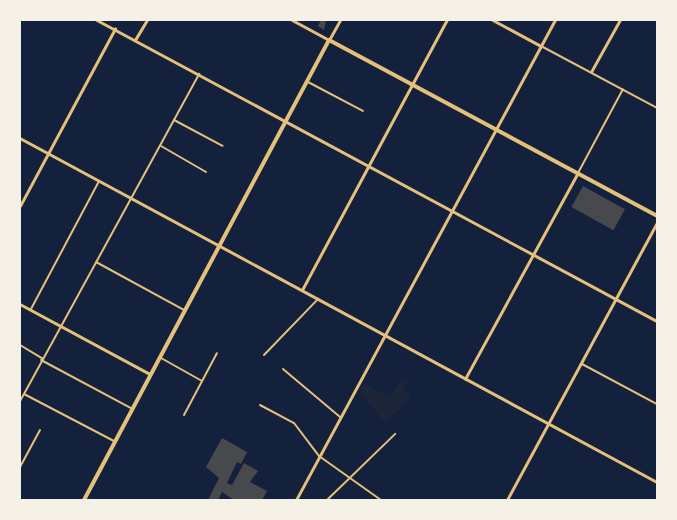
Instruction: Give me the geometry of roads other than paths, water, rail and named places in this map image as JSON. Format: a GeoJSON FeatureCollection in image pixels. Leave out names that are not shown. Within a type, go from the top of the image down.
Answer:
{"type":"FeatureCollection","features":[{"type":"Feature","properties":{"kind":"highway"},"geometry":{"type":"LineString","coordinates":[[84,500],[330,40],[657,216]]}},
{"type":"Feature","properties":{"kind":"main road"},"geometry":{"type":"LineString","coordinates":[[292,20],[330,40],[340,20]]}},
{"type":"Feature","properties":{"kind":"street"},"geometry":{"type":"LineString","coordinates":[[97,20],[657,321]]}},
{"type":"Feature","properties":{"kind":"street"},"geometry":{"type":"LineString","coordinates":[[135,40],[147,20]]}},
{"type":"Feature","properties":{"kind":"street"},"geometry":{"type":"LineString","coordinates":[[302,290],[448,20]]}},
{"type":"Feature","properties":{"kind":"street"},"geometry":{"type":"LineString","coordinates":[[493,20],[657,108]]}},
{"type":"Feature","properties":{"kind":"street"},"geometry":{"type":"LineString","coordinates":[[500,24],[502,20]]}},
{"type":"Feature","properties":{"kind":"street"},"geometry":{"type":"LineString","coordinates":[[296,500],[555,20]]}},
{"type":"Feature","properties":{"kind":"street"},"geometry":{"type":"LineString","coordinates":[[591,72],[620,20]]}},
{"type":"Feature","properties":{"kind":"street"},"geometry":{"type":"LineString","coordinates":[[20,206],[115,30]]}},
{"type":"Feature","properties":{"kind":"street"},"geometry":{"type":"LineString","coordinates":[[20,401],[198,74]]}},
{"type":"Feature","properties":{"kind":"street"},"geometry":{"type":"LineString","coordinates":[[308,82],[363,112]]}},
{"type":"Feature","properties":{"kind":"street"},"geometry":{"type":"LineString","coordinates":[[465,379],[623,89]]}},
{"type":"Feature","properties":{"kind":"street"},"geometry":{"type":"LineString","coordinates":[[174,120],[223,146]]}},
{"type":"Feature","properties":{"kind":"street"},"geometry":{"type":"LineString","coordinates":[[20,138],[657,482]]}},
{"type":"Feature","properties":{"kind":"street"},"geometry":{"type":"LineString","coordinates":[[160,146],[206,172]]}},
{"type":"Feature","properties":{"kind":"street"},"geometry":{"type":"LineString","coordinates":[[31,310],[99,181]]}},
{"type":"Feature","properties":{"kind":"street"},"geometry":{"type":"LineString","coordinates":[[507,500],[657,222]]}},
{"type":"Feature","properties":{"kind":"street"},"geometry":{"type":"LineString","coordinates":[[96,262],[186,311]]}},
{"type":"Feature","properties":{"kind":"street"},"geometry":{"type":"LineString","coordinates":[[264,355],[318,299]]}},
{"type":"Feature","properties":{"kind":"street"},"geometry":{"type":"LineString","coordinates":[[20,304],[152,375]]}},
{"type":"Feature","properties":{"kind":"street"},"geometry":{"type":"LineString","coordinates":[[20,345],[133,410]]}},
{"type":"Feature","properties":{"kind":"street"},"geometry":{"type":"LineString","coordinates":[[184,415],[217,353]]}},
{"type":"Feature","properties":{"kind":"street"},"geometry":{"type":"LineString","coordinates":[[161,358],[202,381]]}},
{"type":"Feature","properties":{"kind":"street"},"geometry":{"type":"LineString","coordinates":[[582,364],[657,404]]}},
{"type":"Feature","properties":{"kind":"street"},"geometry":{"type":"LineString","coordinates":[[283,368],[340,418]]}},
{"type":"Feature","properties":{"kind":"street"},"geometry":{"type":"LineString","coordinates":[[24,394],[116,442]]}},
{"type":"Feature","properties":{"kind":"street"},"geometry":{"type":"LineString","coordinates":[[260,405],[294,424],[319,456],[353,478],[381,500]]}},
{"type":"Feature","properties":{"kind":"street"},"geometry":{"type":"LineString","coordinates":[[20,467],[40,430]]}},
{"type":"Feature","properties":{"kind":"street"},"geometry":{"type":"LineString","coordinates":[[327,500],[353,478],[395,434]]}}]}
